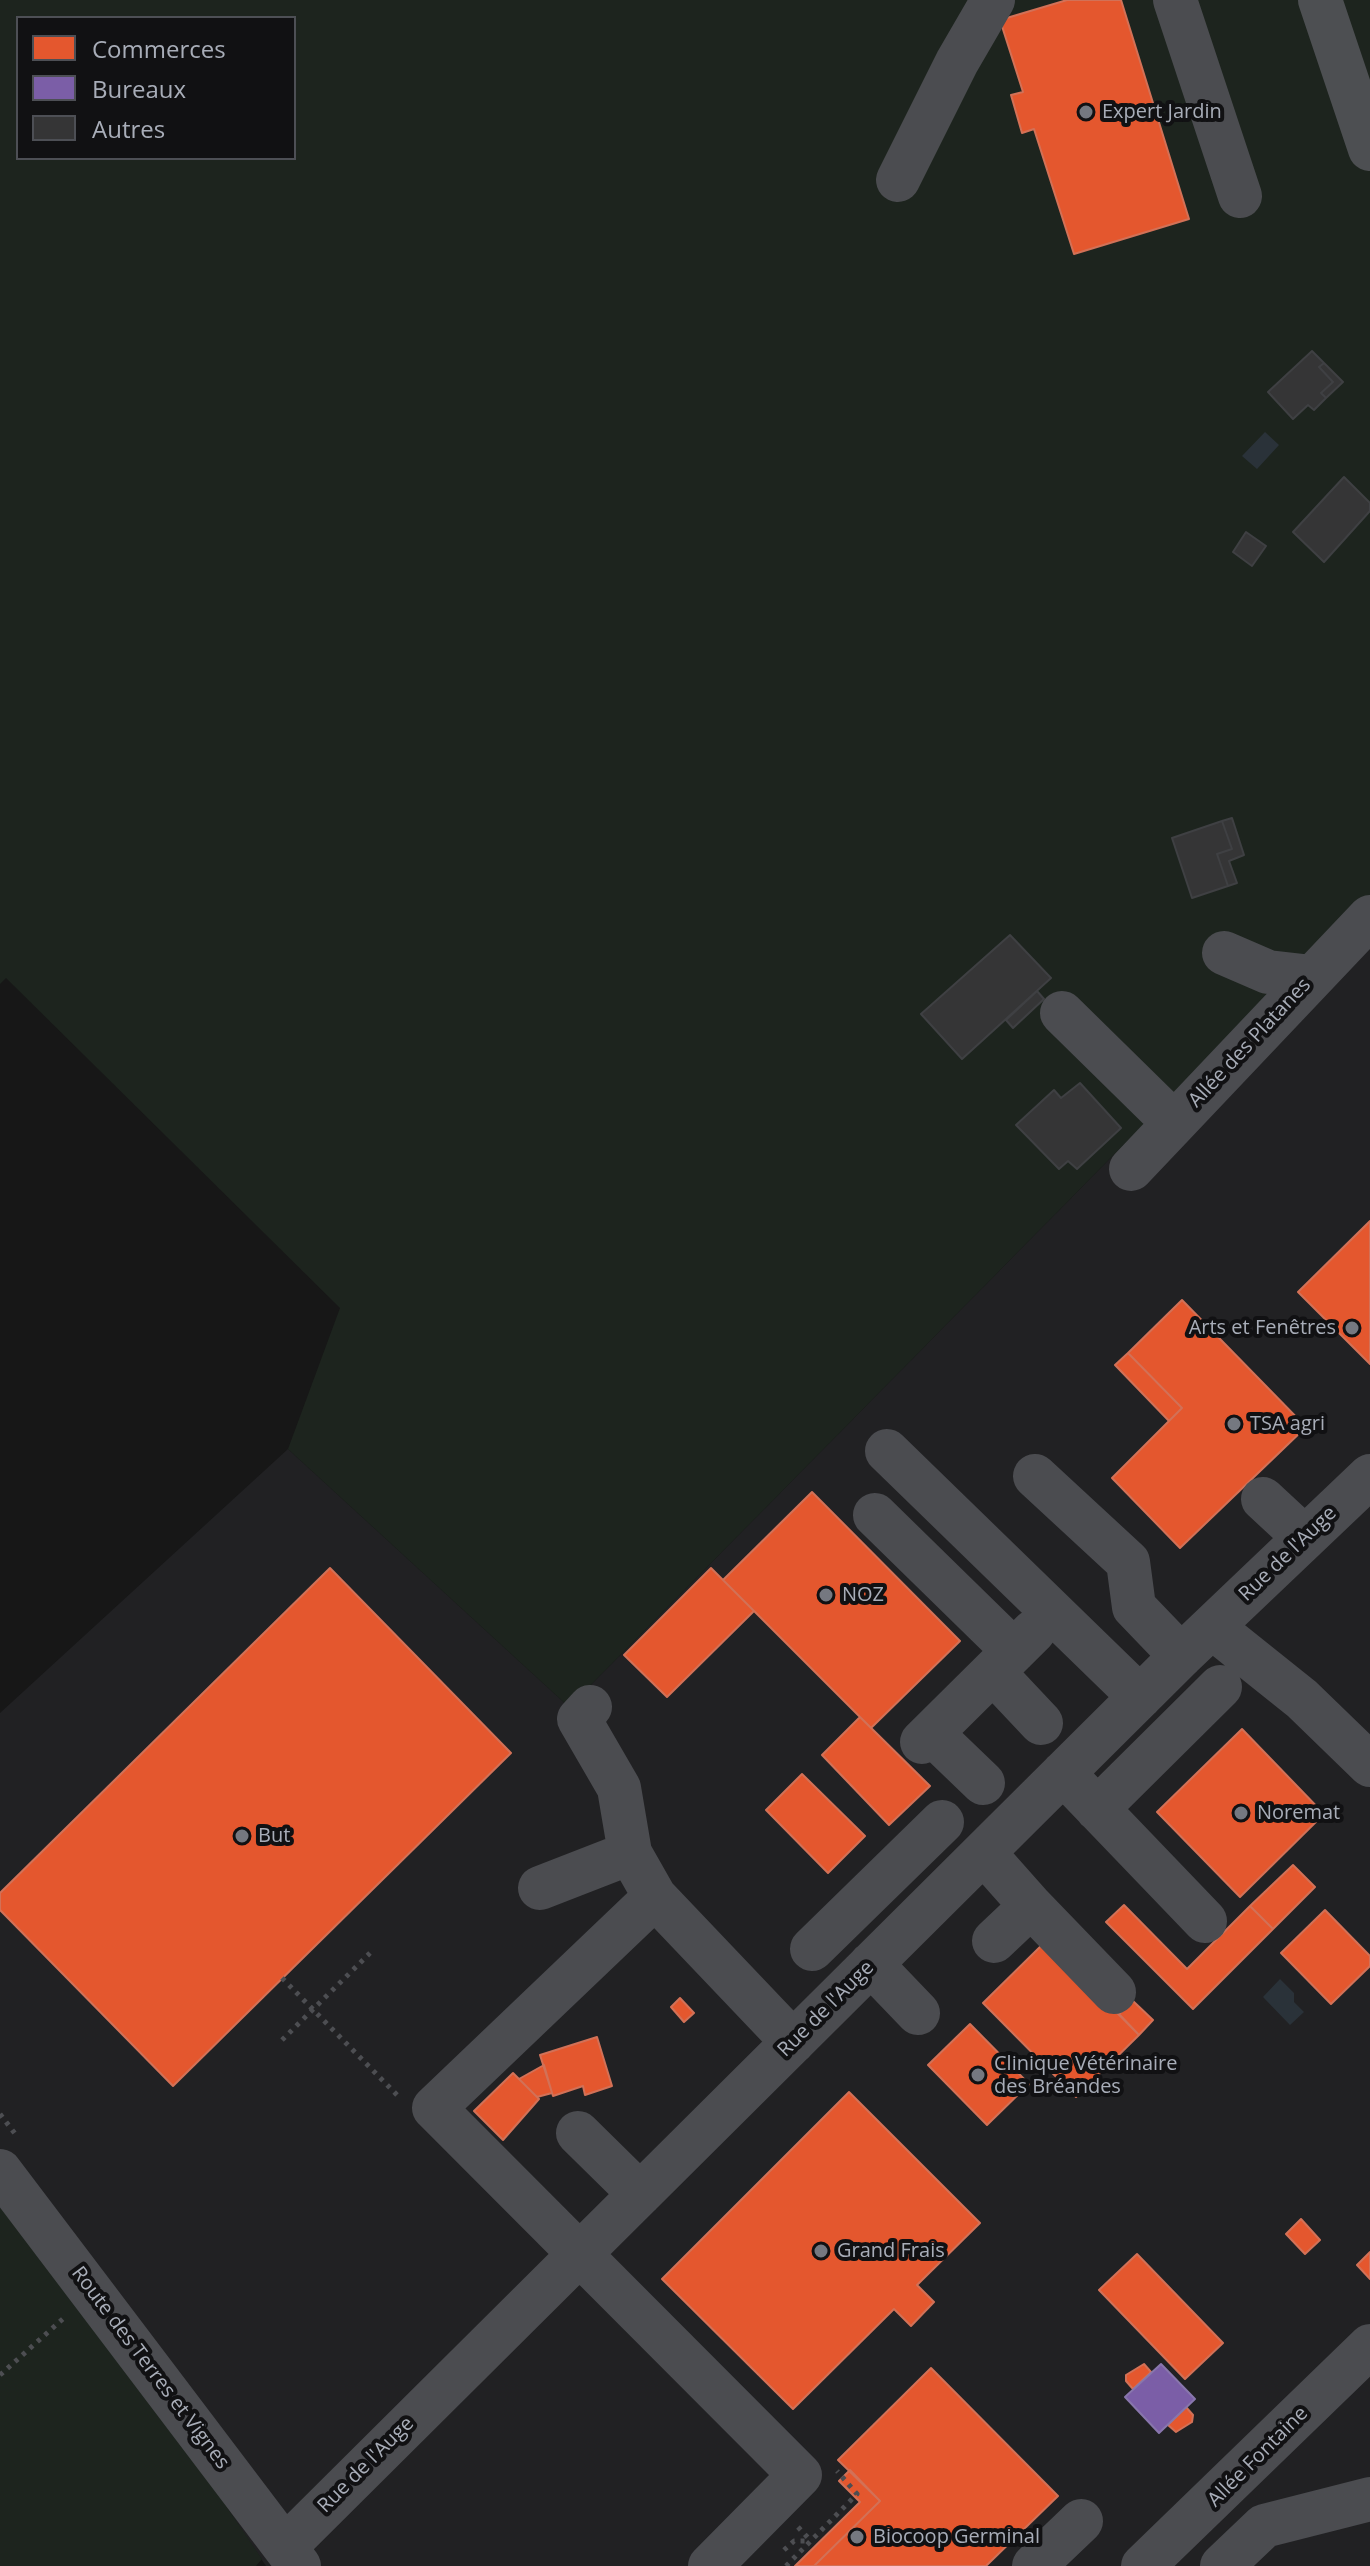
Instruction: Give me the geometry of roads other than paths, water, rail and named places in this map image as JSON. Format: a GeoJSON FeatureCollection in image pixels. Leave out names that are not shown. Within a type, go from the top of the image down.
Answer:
{"type":"FeatureCollection","features":[{"type":"Feature","properties":{"kind":"main road"},"geometry":{"type":"LineString","coordinates":[[1320,0],[1370,149]]}},
{"type":"Feature","properties":{"kind":"street"},"geometry":{"type":"LineString","coordinates":[[898,180],[957,62],[993,0]]}},
{"type":"Feature","properties":{"kind":"street"},"geometry":{"type":"LineString","coordinates":[[1175,0],[1240,196]]}},
{"type":"Feature","properties":{"kind":"street","name":"Allée des Platanes"},"geometry":{"type":"LineString","coordinates":[[1131,1169],[1370,917]]}},
{"type":"Feature","properties":{"kind":"street"},"geometry":{"type":"LineString","coordinates":[[1224,953],[1268,972],[1312,977]]}},
{"type":"Feature","properties":{"kind":"street"},"geometry":{"type":"LineString","coordinates":[[1062,1013],[1174,1123]]}},
{"type":"Feature","properties":{"kind":"street"},"geometry":{"type":"LineString","coordinates":[[887,1451],[1140,1697]]}},
{"type":"Feature","properties":{"kind":"street"},"geometry":{"type":"LineString","coordinates":[[1035,1476],[1128,1562],[1134,1607],[1302,1699],[1370,1765]]}},
{"type":"Feature","properties":{"kind":"street","name":"Rue de l'Auge"},"geometry":{"type":"LineString","coordinates":[[293,2556],[579,2254],[1140,1697],[1370,1476]]}},
{"type":"Feature","properties":{"kind":"street"},"geometry":{"type":"LineString","coordinates":[[1263,1499],[1305,1538]]}},
{"type":"Feature","properties":{"kind":"street"},"geometry":{"type":"LineString","coordinates":[[875,1515],[1004,1661],[1041,1723]]}},
{"type":"Feature","properties":{"kind":"street"},"geometry":{"type":"LineString","coordinates":[[983,1783],[927,1737],[1053,1612]]}},
{"type":"Feature","properties":{"kind":"street"},"geometry":{"type":"LineString","coordinates":[[1097,1809],[1220,1687]]}},
{"type":"Feature","properties":{"kind":"street"},"geometry":{"type":"LineString","coordinates":[[590,1707],[579,1719],[619,1788],[630,1853],[655,1897],[793,2042]]}},
{"type":"Feature","properties":{"kind":"street"},"geometry":{"type":"LineString","coordinates":[[1063,1773],[1205,1921]]}},
{"type":"Feature","properties":{"kind":"street"},"geometry":{"type":"LineString","coordinates":[[812,1949],[942,1822]]}},
{"type":"Feature","properties":{"kind":"street"},"geometry":{"type":"LineString","coordinates":[[540,1888],[630,1853]]}},
{"type":"Feature","properties":{"kind":"street"},"geometry":{"type":"LineString","coordinates":[[984,1853],[1114,1992]]}},
{"type":"Feature","properties":{"kind":"street"},"geometry":{"type":"LineString","coordinates":[[655,1897],[434,2108],[800,2475],[710,2566]]}},
{"type":"Feature","properties":{"kind":"street"},"geometry":{"type":"LineString","coordinates":[[857,1905],[918,2013]]}},
{"type":"Feature","properties":{"kind":"street"},"geometry":{"type":"LineString","coordinates":[[994,1941],[1031,1906]]}},
{"type":"Feature","properties":{"kind":"street"},"geometry":{"type":"LineString","coordinates":[[578,2133],[640,2194]]}},
{"type":"Feature","properties":{"kind":"street","name":"Route des Terres et Vignes"},"geometry":{"type":"LineString","coordinates":[[0,2171],[293,2556]]}},
{"type":"Feature","properties":{"kind":"street","name":"Allée Fontaine"},"geometry":{"type":"LineString","coordinates":[[1143,2566],[1366,2350]]}},
{"type":"Feature","properties":{"kind":"street"},"geometry":{"type":"LineString","coordinates":[[1228,2560],[1264,2526],[1370,2499]]}},
{"type":"Feature","properties":{"kind":"street"},"geometry":{"type":"LineString","coordinates":[[1034,2566],[1081,2521]]}},
{"type":"Feature","properties":{"kind":"place","name":"Expert Jardin"},"geometry":{"type":"Point","coordinates":[1086,112]}},
{"type":"Feature","properties":{"kind":"place","name":"Arts et Fenêtres"},"geometry":{"type":"Point","coordinates":[1352,1328]}},
{"type":"Feature","properties":{"kind":"place","name":"TSA agri"},"geometry":{"type":"Point","coordinates":[1234,1424]}},
{"type":"Feature","properties":{"kind":"place","name":"NOZ"},"geometry":{"type":"Point","coordinates":[826,1595]}},
{"type":"Feature","properties":{"kind":"place","name":"Noremat"},"geometry":{"type":"Point","coordinates":[1241,1813]}},
{"type":"Feature","properties":{"kind":"place","name":"But"},"geometry":{"type":"Point","coordinates":[242,1836]}},
{"type":"Feature","properties":{"kind":"place","name":"Clinique Vétérinaire des Bréandes"},"geometry":{"type":"Point","coordinates":[978,2075]}},
{"type":"Feature","properties":{"kind":"place","name":"Grand Frais"},"geometry":{"type":"Point","coordinates":[821,2251]}},
{"type":"Feature","properties":{"kind":"place","name":"Biocoop Germinal"},"geometry":{"type":"Point","coordinates":[857,2537]}}]}
